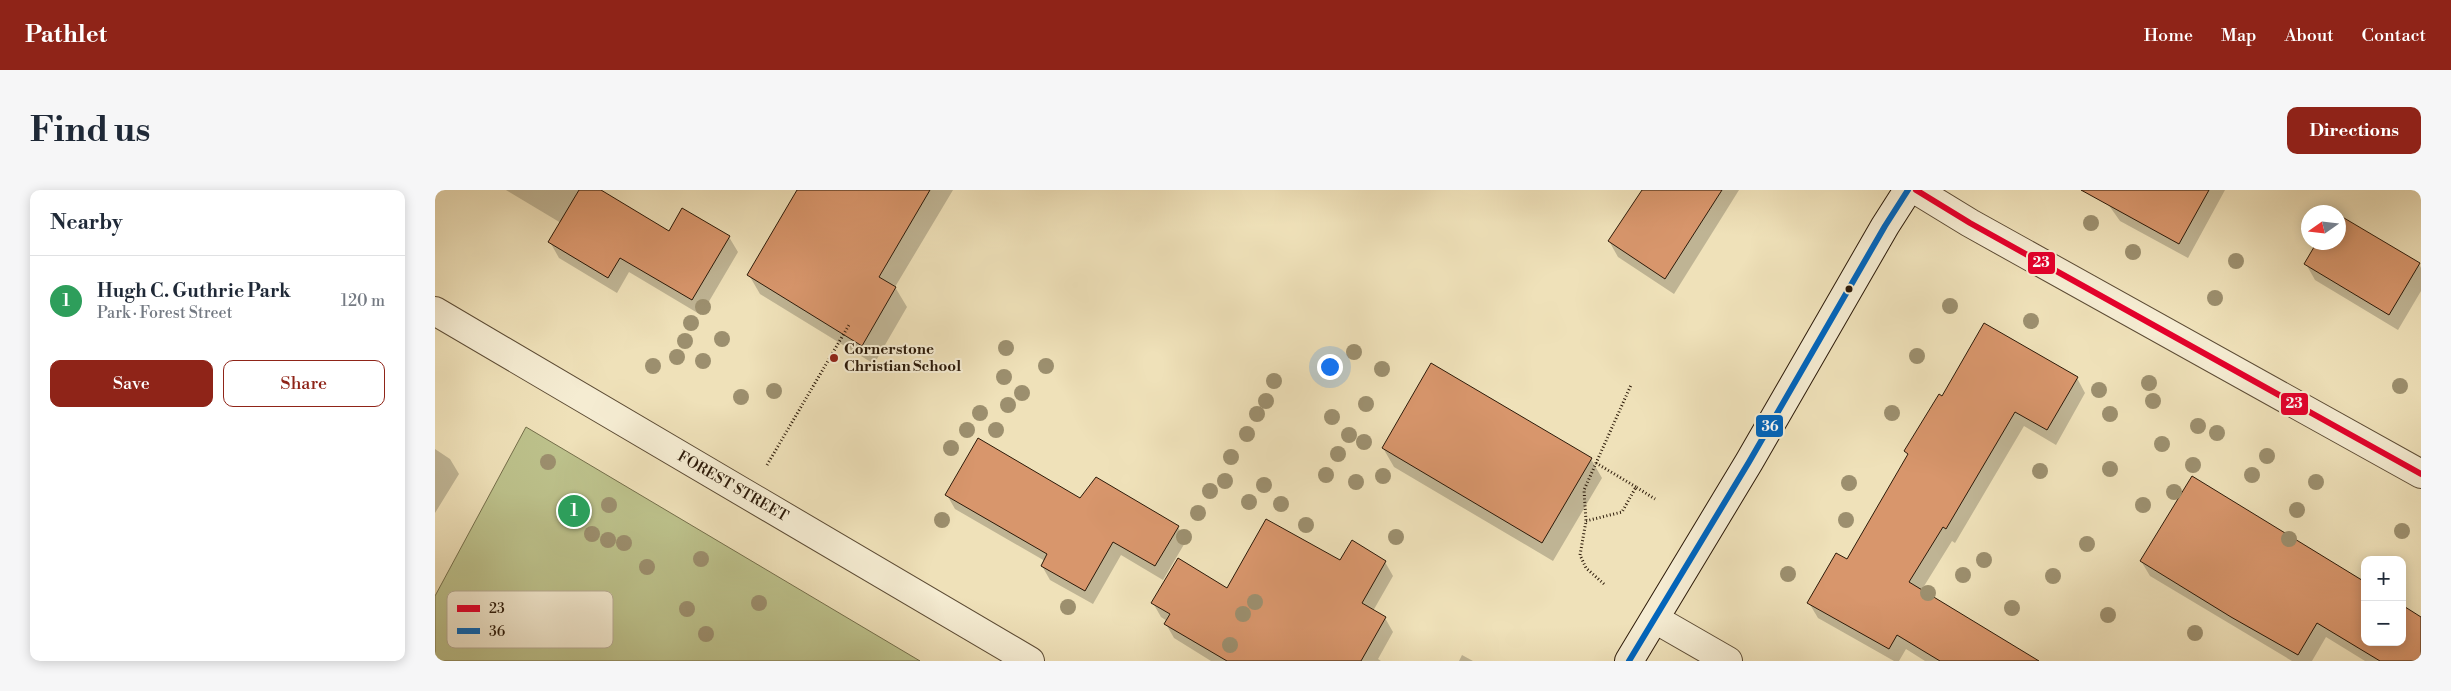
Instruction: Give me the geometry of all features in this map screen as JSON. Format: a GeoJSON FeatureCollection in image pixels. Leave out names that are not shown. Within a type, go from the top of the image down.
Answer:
{"type":"FeatureCollection","features":[{"type":"Feature","properties":{"kind":"street"},"geometry":{"type":"LineString","coordinates":[[1629,661],[1749,462],[1885,226],[1909,190]]}},
{"type":"Feature","properties":{"kind":"street"},"geometry":{"type":"LineString","coordinates":[[1916,190],[1970,223],[2421,474]]}},
{"type":"Feature","properties":{"kind":"street","name":"FOREST STREET"},"geometry":{"type":"LineString","coordinates":[[435,311],[1030,661]]}},
{"type":"Feature","properties":{"kind":"street"},"geometry":{"type":"LineString","coordinates":[[1655,619],[1727,661]]}},
{"type":"Feature","properties":{"kind":"path"},"geometry":{"type":"LineString","coordinates":[[749,496],[849,325]]}},
{"type":"Feature","properties":{"kind":"path"},"geometry":{"type":"LineString","coordinates":[[1604,584],[1586,568],[1579,555],[1586,521],[1584,490],[1631,385]]}},
{"type":"Feature","properties":{"kind":"path"},"geometry":{"type":"LineString","coordinates":[[1596,463],[1655,499]]}},
{"type":"Feature","properties":{"kind":"path"},"geometry":{"type":"LineString","coordinates":[[1586,521],[1623,512],[1636,487]]}},
{"type":"Feature","properties":{"kind":"green space"},"geometry":{"type":"Polygon","coordinates":[[[526,427],[920,661],[435,661],[435,596],[526,427]]]}},
{"type":"Feature","properties":{"kind":"building"},"geometry":{"type":"Polygon","coordinates":[[[579,190],[601,190],[669,231],[682,208],[730,236],[692,300],[620,258],[608,278],[548,242],[579,190]]]}},
{"type":"Feature","properties":{"kind":"building"},"geometry":{"type":"Polygon","coordinates":[[[797,190],[930,190],[879,277],[896,287],[862,346],[747,275],[797,190]]]}},
{"type":"Feature","properties":{"kind":"building"},"geometry":{"type":"Polygon","coordinates":[[[1642,190],[1722,190],[1665,279],[1608,241],[1642,190]]]}},
{"type":"Feature","properties":{"kind":"building"},"geometry":{"type":"Polygon","coordinates":[[[2081,190],[2209,190],[2179,244],[2081,190]]]}},
{"type":"Feature","properties":{"kind":"building"},"geometry":{"type":"Polygon","coordinates":[[[2346,219],[2420,263],[2389,315],[2304,264],[2312,250],[2346,250],[2346,219]]]}},
{"type":"Feature","properties":{"kind":"building"},"geometry":{"type":"Polygon","coordinates":[[[1984,323],[2078,377],[2047,430],[2015,412],[1946,529],[1943,527],[1909,582],[2039,661],[1940,661],[1897,635],[1889,649],[1807,603],[1836,553],[1847,559],[1908,454],[1904,451],[1939,394],[1942,396],[1984,323]]]}},
{"type":"Feature","properties":{"kind":"building"},"geometry":{"type":"Polygon","coordinates":[[[1431,363],[1592,458],[1542,543],[1382,448],[1431,363]]]}},
{"type":"Feature","properties":{"kind":"building"},"geometry":{"type":"Polygon","coordinates":[[[978,438],[1080,498],[1096,477],[1179,526],[1155,566],[1113,542],[1085,591],[1041,566],[1047,554],[945,495],[978,438]]]}},
{"type":"Feature","properties":{"kind":"building"},"geometry":{"type":"Polygon","coordinates":[[[2192,476],[2361,580],[2361,646],[2406,646],[2406,608],[2421,617],[2421,661],[2380,661],[2317,623],[2298,655],[2231,617],[2140,561],[2192,476]]]}},
{"type":"Feature","properties":{"kind":"building"},"geometry":{"type":"Polygon","coordinates":[[[1266,519],[1340,560],[1352,540],[1386,561],[1362,603],[1386,617],[1361,661],[1227,661],[1164,624],[1170,614],[1151,603],[1178,558],[1227,588],[1266,519]]]}},
{"type":"Feature","properties":{"kind":"transit line","name":"36"},"geometry":{"type":"LineString","coordinates":[[1629,661],[1749,462],[1885,226],[1908,190]]}},
{"type":"Feature","properties":{"kind":"transit line","name":"23"},"geometry":{"type":"LineString","coordinates":[[1916,190],[1970,223],[2421,474]]}},
{"type":"Feature","properties":{"kind":"place","name":"Cornerstone Christian School"},"geometry":{"type":"Point","coordinates":[834,358]}},
{"type":"Feature","properties":{"kind":"place","name":"Hugh C. Guthrie Park"},"geometry":{"type":"Point","coordinates":[574,511]}}]}
